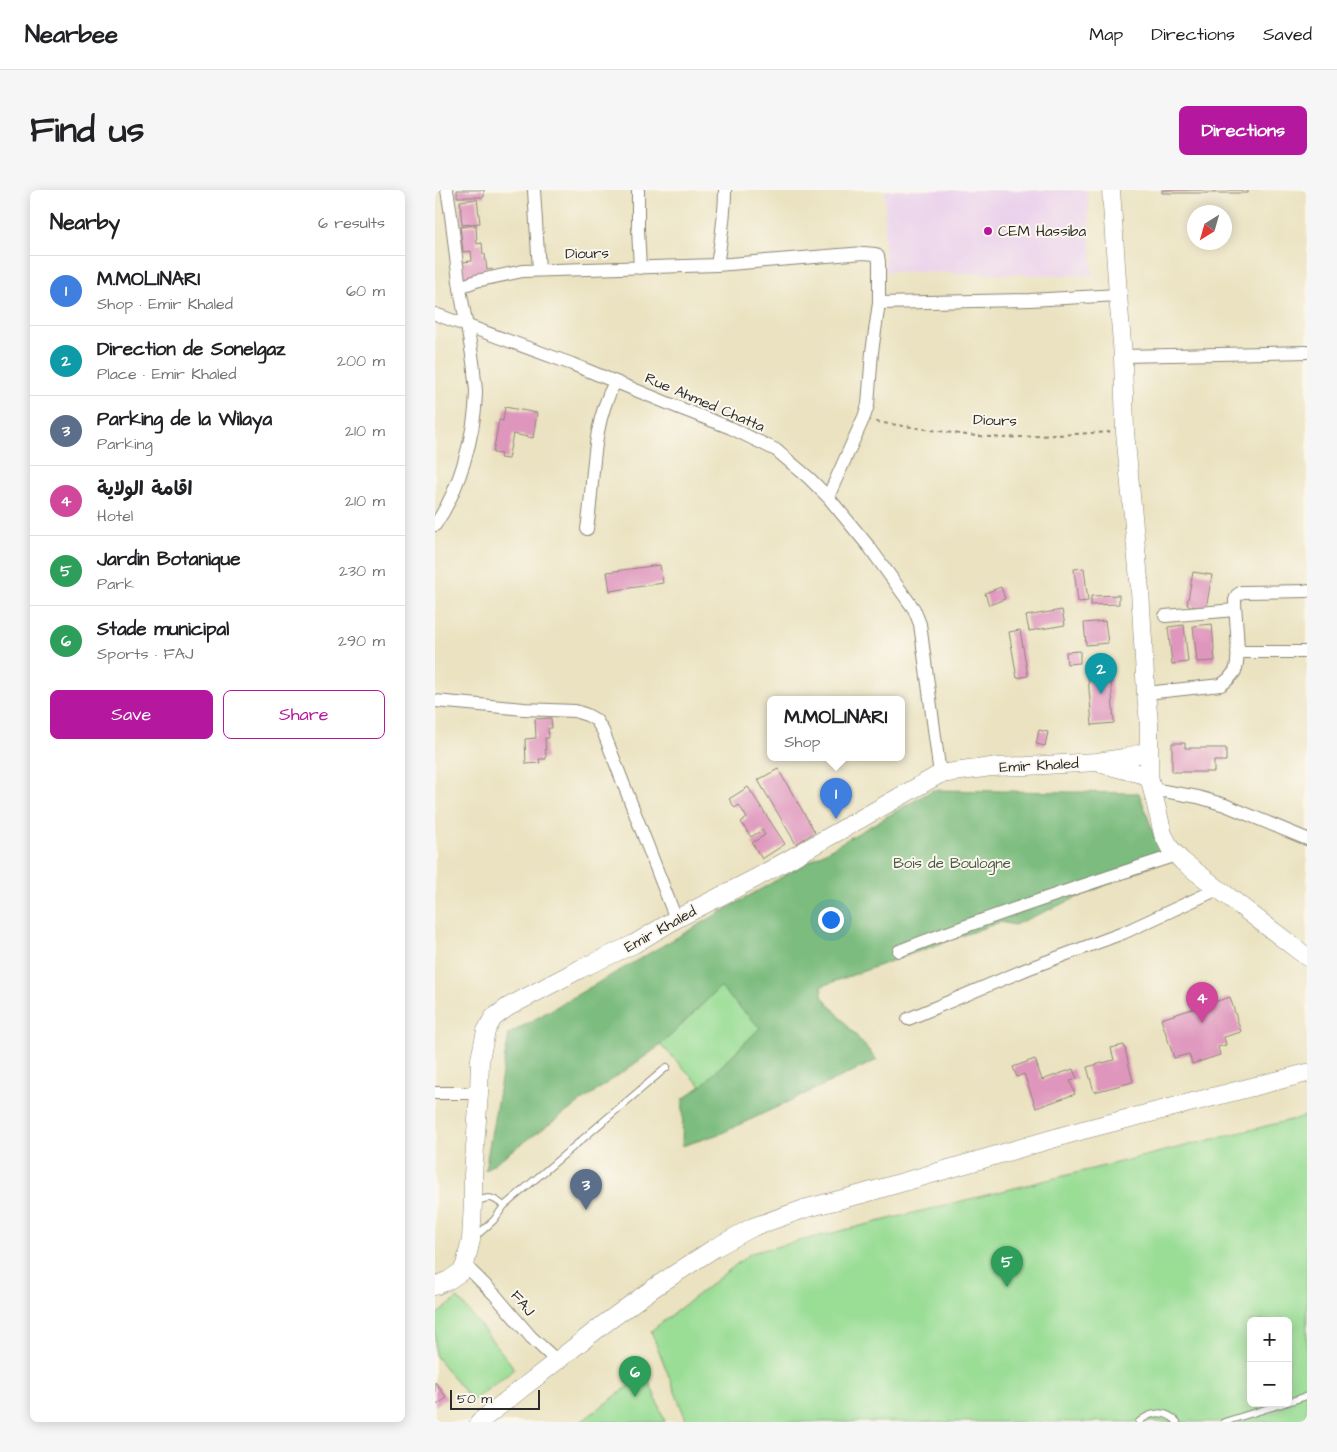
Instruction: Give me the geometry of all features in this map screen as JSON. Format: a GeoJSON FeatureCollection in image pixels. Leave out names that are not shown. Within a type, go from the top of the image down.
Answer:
{"type":"FeatureCollection","features":[{"type":"Feature","properties":{"kind":"street"},"geometry":{"type":"LineString","coordinates":[[435,525],[452,494],[466,458],[473,422],[476,392],[447,190]]}},
{"type":"Feature","properties":{"kind":"street"},"geometry":{"type":"LineString","coordinates":[[534,190],[539,270]]}},
{"type":"Feature","properties":{"kind":"street"},"geometry":{"type":"LineString","coordinates":[[639,190],[638,230],[640,268]]}},
{"type":"Feature","properties":{"kind":"street"},"geometry":{"type":"LineString","coordinates":[[717,265],[725,214],[725,190]]}},
{"type":"Feature","properties":{"kind":"street"},"geometry":{"type":"LineString","coordinates":[[1111,190],[1117,295],[1123,356],[1125,432],[1139,580],[1151,783],[1163,834],[1176,855],[1218,890],[1307,957]]}},
{"type":"Feature","properties":{"kind":"street","name":"Diours"},"geometry":{"type":"LineString","coordinates":[[460,288],[476,281],[501,275],[539,270],[717,265],[864,253],[875,254],[878,256],[879,262],[879,303],[872,352],[868,405],[864,418],[828,497]]}},
{"type":"Feature","properties":{"kind":"street"},"geometry":{"type":"LineString","coordinates":[[879,303],[1029,300],[1117,295]]}},
{"type":"Feature","properties":{"kind":"street","name":"Rue Ahmed Chatta"},"geometry":{"type":"LineString","coordinates":[[435,314],[572,364],[731,428],[768,446],[792,463],[828,497],[870,548],[914,609],[920,624],[940,774]]}},
{"type":"Feature","properties":{"kind":"street"},"geometry":{"type":"LineString","coordinates":[[1123,356],[1307,352]]}},
{"type":"Feature","properties":{"kind":"street"},"geometry":{"type":"LineString","coordinates":[[587,529],[596,435],[609,394],[615,382]]}},
{"type":"Feature","properties":{"kind":"street"},"geometry":{"type":"LineString","coordinates":[[1146,693],[1221,685],[1229,679],[1236,669],[1235,600],[1241,592],[1307,591]]}},
{"type":"Feature","properties":{"kind":"street"},"geometry":{"type":"LineString","coordinates":[[1165,616],[1235,610]]}},
{"type":"Feature","properties":{"kind":"street"},"geometry":{"type":"LineString","coordinates":[[1237,652],[1307,652]]}},
{"type":"Feature","properties":{"kind":"street"},"geometry":{"type":"LineString","coordinates":[[435,701],[524,710],[575,712],[587,714],[596,720],[603,731],[676,919]]}},
{"type":"Feature","properties":{"kind":"street"},"geometry":{"type":"LineString","coordinates":[[1097,762],[1124,758],[1149,751]]}},
{"type":"Feature","properties":{"kind":"street"},"geometry":{"type":"LineString","coordinates":[[1097,762],[1151,783],[1225,805],[1307,839]]}},
{"type":"Feature","properties":{"kind":"street","name":"Emir Khaled"},"geometry":{"type":"LineString","coordinates":[[465,1265],[471,1240],[480,1059],[486,1031],[493,1018],[508,1007],[634,944],[676,919],[756,878],[940,774],[991,767],[1097,762]]}},
{"type":"Feature","properties":{"kind":"street"},"geometry":{"type":"LineString","coordinates":[[899,951],[1053,895],[1176,855]]}},
{"type":"Feature","properties":{"kind":"street"},"geometry":{"type":"LineString","coordinates":[[908,1019],[1027,969],[1123,933],[1218,890]]}},
{"type":"Feature","properties":{"kind":"street"},"geometry":{"type":"LineString","coordinates":[[479,1422],[655,1287],[753,1227],[807,1208],[1083,1130],[1307,1073]]}},
{"type":"Feature","properties":{"kind":"street"},"geometry":{"type":"LineString","coordinates":[[435,1093],[479,1093]]}},
{"type":"Feature","properties":{"kind":"street"},"geometry":{"type":"LineString","coordinates":[[435,1286],[449,1280],[462,1271],[465,1265]]}},
{"type":"Feature","properties":{"kind":"street","name":"FAJ"},"geometry":{"type":"LineString","coordinates":[[465,1265],[495,1294],[531,1337],[557,1361]]}},
{"type":"Feature","properties":{"kind":"lane"},"geometry":{"type":"LineString","coordinates":[[471,1240],[495,1220],[505,1206],[667,1067]]}},
{"type":"Feature","properties":{"kind":"lane"},"geometry":{"type":"LineString","coordinates":[[473,1203],[494,1198],[505,1206]]}},
{"type":"Feature","properties":{"kind":"lane"},"geometry":{"type":"LineString","coordinates":[[1292,1401],[1307,1396]]}},
{"type":"Feature","properties":{"kind":"lane"},"geometry":{"type":"LineString","coordinates":[[1224,1422],[1274,1407]]}},
{"type":"Feature","properties":{"kind":"lane"},"geometry":{"type":"LineString","coordinates":[[1139,1422],[1145,1416],[1153,1413],[1169,1415],[1177,1422]]}},
{"type":"Feature","properties":{"kind":"path","name":"Diours"},"geometry":{"type":"LineString","coordinates":[[864,418],[877,422],[967,435],[1003,438],[1101,431],[1125,432]]}},
{"type":"Feature","properties":{"kind":"shaded area","name":"CEM Hassiba"},"geometry":{"type":"Polygon","coordinates":[[[885,190],[1087,190],[1093,276],[885,271],[885,190]]]}},
{"type":"Feature","properties":{"kind":"green space","name":"Bois de Boulogne"},"geometry":{"type":"Polygon","coordinates":[[[933,790],[1139,793],[1163,860],[1014,925],[1000,922],[822,986],[822,996],[877,1060],[722,1133],[682,1146],[683,1099],[701,1086],[760,1028],[720,987],[661,1045],[485,1170],[509,1034],[933,790]]]}},
{"type":"Feature","properties":{"kind":"green space"},"geometry":{"type":"Polygon","coordinates":[[[720,987],[760,1028],[701,1086],[661,1045],[720,987]]]}},
{"type":"Feature","properties":{"kind":"green space"},"geometry":{"type":"Polygon","coordinates":[[[1307,1116],[1307,1422],[687,1422],[651,1331],[751,1253],[1307,1116]]]}},
{"type":"Feature","properties":{"kind":"green space"},"geometry":{"type":"Polygon","coordinates":[[[458,1298],[515,1369],[472,1401],[435,1355],[435,1316],[458,1298]]]}},
{"type":"Feature","properties":{"kind":"green space"},"geometry":{"type":"Polygon","coordinates":[[[646,1373],[665,1422],[581,1422],[646,1373]]]}},
{"type":"Feature","properties":{"kind":"building"},"geometry":{"type":"Polygon","coordinates":[[[457,190],[484,190],[484,197],[457,197],[457,190]]]}},
{"type":"Feature","properties":{"kind":"building"},"geometry":{"type":"Polygon","coordinates":[[[1162,190],[1248,190],[1248,193],[1162,193],[1162,190]]]}},
{"type":"Feature","properties":{"kind":"building"},"geometry":{"type":"Polygon","coordinates":[[[477,199],[480,223],[462,225],[460,201],[477,199]]]}},
{"type":"Feature","properties":{"kind":"building"},"geometry":{"type":"Polygon","coordinates":[[[476,225],[477,244],[482,243],[487,270],[492,269],[493,281],[464,287],[462,262],[472,261],[471,251],[463,252],[460,227],[476,225]]]}},
{"type":"Feature","properties":{"kind":"building"},"geometry":{"type":"Polygon","coordinates":[[[505,407],[537,413],[533,438],[513,434],[508,459],[500,458],[501,454],[493,453],[499,420],[503,421],[505,407]]]}},
{"type":"Feature","properties":{"kind":"building"},"geometry":{"type":"Polygon","coordinates":[[[660,565],[663,583],[610,591],[607,572],[660,565]]]}},
{"type":"Feature","properties":{"kind":"building"},"geometry":{"type":"Polygon","coordinates":[[[1084,568],[1088,601],[1078,602],[1074,569],[1084,568]]]}},
{"type":"Feature","properties":{"kind":"building"},"geometry":{"type":"Polygon","coordinates":[[[1193,572],[1212,575],[1206,609],[1187,605],[1193,572]]]}},
{"type":"Feature","properties":{"kind":"building"},"geometry":{"type":"Polygon","coordinates":[[[1001,587],[1005,599],[989,605],[985,593],[1001,587]]]}},
{"type":"Feature","properties":{"kind":"building"},"geometry":{"type":"Polygon","coordinates":[[[1119,595],[1119,604],[1091,605],[1091,596],[1119,595]]]}},
{"type":"Feature","properties":{"kind":"building"},"geometry":{"type":"Polygon","coordinates":[[[1062,610],[1065,625],[1029,631],[1026,616],[1062,610]]]}},
{"type":"Feature","properties":{"kind":"building"},"geometry":{"type":"Polygon","coordinates":[[[1105,621],[1108,643],[1086,645],[1084,623],[1105,621]]]}},
{"type":"Feature","properties":{"kind":"building"},"geometry":{"type":"Polygon","coordinates":[[[1212,624],[1215,661],[1197,662],[1193,626],[1212,624]]]}},
{"type":"Feature","properties":{"kind":"building"},"geometry":{"type":"Polygon","coordinates":[[[1184,625],[1188,662],[1172,664],[1168,627],[1184,625]]]}},
{"type":"Feature","properties":{"kind":"building"},"geometry":{"type":"Polygon","coordinates":[[[1020,630],[1028,676],[1017,678],[1009,632],[1020,630]]]}},
{"type":"Feature","properties":{"kind":"building"},"geometry":{"type":"Polygon","coordinates":[[[1080,651],[1080,663],[1067,664],[1066,652],[1080,651]]]}},
{"type":"Feature","properties":{"kind":"building"},"geometry":{"type":"Polygon","coordinates":[[[1110,664],[1114,723],[1092,725],[1087,665],[1110,664]]]}},
{"type":"Feature","properties":{"kind":"building"},"geometry":{"type":"Polygon","coordinates":[[[551,718],[552,728],[548,728],[549,738],[545,738],[546,759],[539,759],[540,763],[526,764],[525,739],[536,738],[535,719],[551,718]]]}},
{"type":"Feature","properties":{"kind":"building"},"geometry":{"type":"Polygon","coordinates":[[[1039,730],[1048,732],[1045,746],[1036,744],[1039,730]]]}},
{"type":"Feature","properties":{"kind":"building"},"geometry":{"type":"Polygon","coordinates":[[[1172,743],[1185,743],[1185,748],[1226,748],[1226,761],[1214,761],[1214,772],[1172,772],[1172,743]]]}},
{"type":"Feature","properties":{"kind":"building"},"geometry":{"type":"Polygon","coordinates":[[[778,769],[815,832],[796,844],[758,780],[778,769]]]}},
{"type":"Feature","properties":{"kind":"building"},"geometry":{"type":"Polygon","coordinates":[[[748,787],[785,844],[762,859],[752,843],[765,835],[762,830],[751,837],[741,822],[747,818],[739,805],[735,808],[729,799],[748,787]]]}},
{"type":"Feature","properties":{"kind":"building"},"geometry":{"type":"Polygon","coordinates":[[[1230,997],[1241,1032],[1224,1037],[1226,1045],[1218,1047],[1220,1055],[1192,1064],[1189,1054],[1174,1058],[1161,1019],[1230,997]]]}},
{"type":"Feature","properties":{"kind":"building"},"geometry":{"type":"Polygon","coordinates":[[[1124,1045],[1133,1082],[1094,1092],[1087,1067],[1114,1060],[1111,1048],[1124,1045]]]}},
{"type":"Feature","properties":{"kind":"building"},"geometry":{"type":"Polygon","coordinates":[[[1035,1059],[1042,1080],[1073,1069],[1077,1079],[1070,1081],[1075,1094],[1036,1108],[1024,1074],[1017,1077],[1013,1067],[1035,1059]]]}},
{"type":"Feature","properties":{"kind":"building"},"geometry":{"type":"Polygon","coordinates":[[[435,1382],[447,1398],[435,1406],[435,1382]]]}},
{"type":"Feature","properties":{"kind":"place","name":"CEM Hassiba"},"geometry":{"type":"Point","coordinates":[988,231]}},
{"type":"Feature","properties":{"kind":"place","name":"Direction de Sonelgaz"},"geometry":{"type":"Point","coordinates":[1101,694]}},
{"type":"Feature","properties":{"kind":"place","name":"M.MOLINARI"},"geometry":{"type":"Point","coordinates":[836,819]}},
{"type":"Feature","properties":{"kind":"place","name":"اقامة الولاية"},"geometry":{"type":"Point","coordinates":[1202,1023]}},
{"type":"Feature","properties":{"kind":"place","name":"Parking de la Wilaya"},"geometry":{"type":"Point","coordinates":[586,1210]}},
{"type":"Feature","properties":{"kind":"place","name":"Jardin Botanique"},"geometry":{"type":"Point","coordinates":[1007,1287]}},
{"type":"Feature","properties":{"kind":"place","name":"Stade municipal"},"geometry":{"type":"Point","coordinates":[635,1397]}}]}
